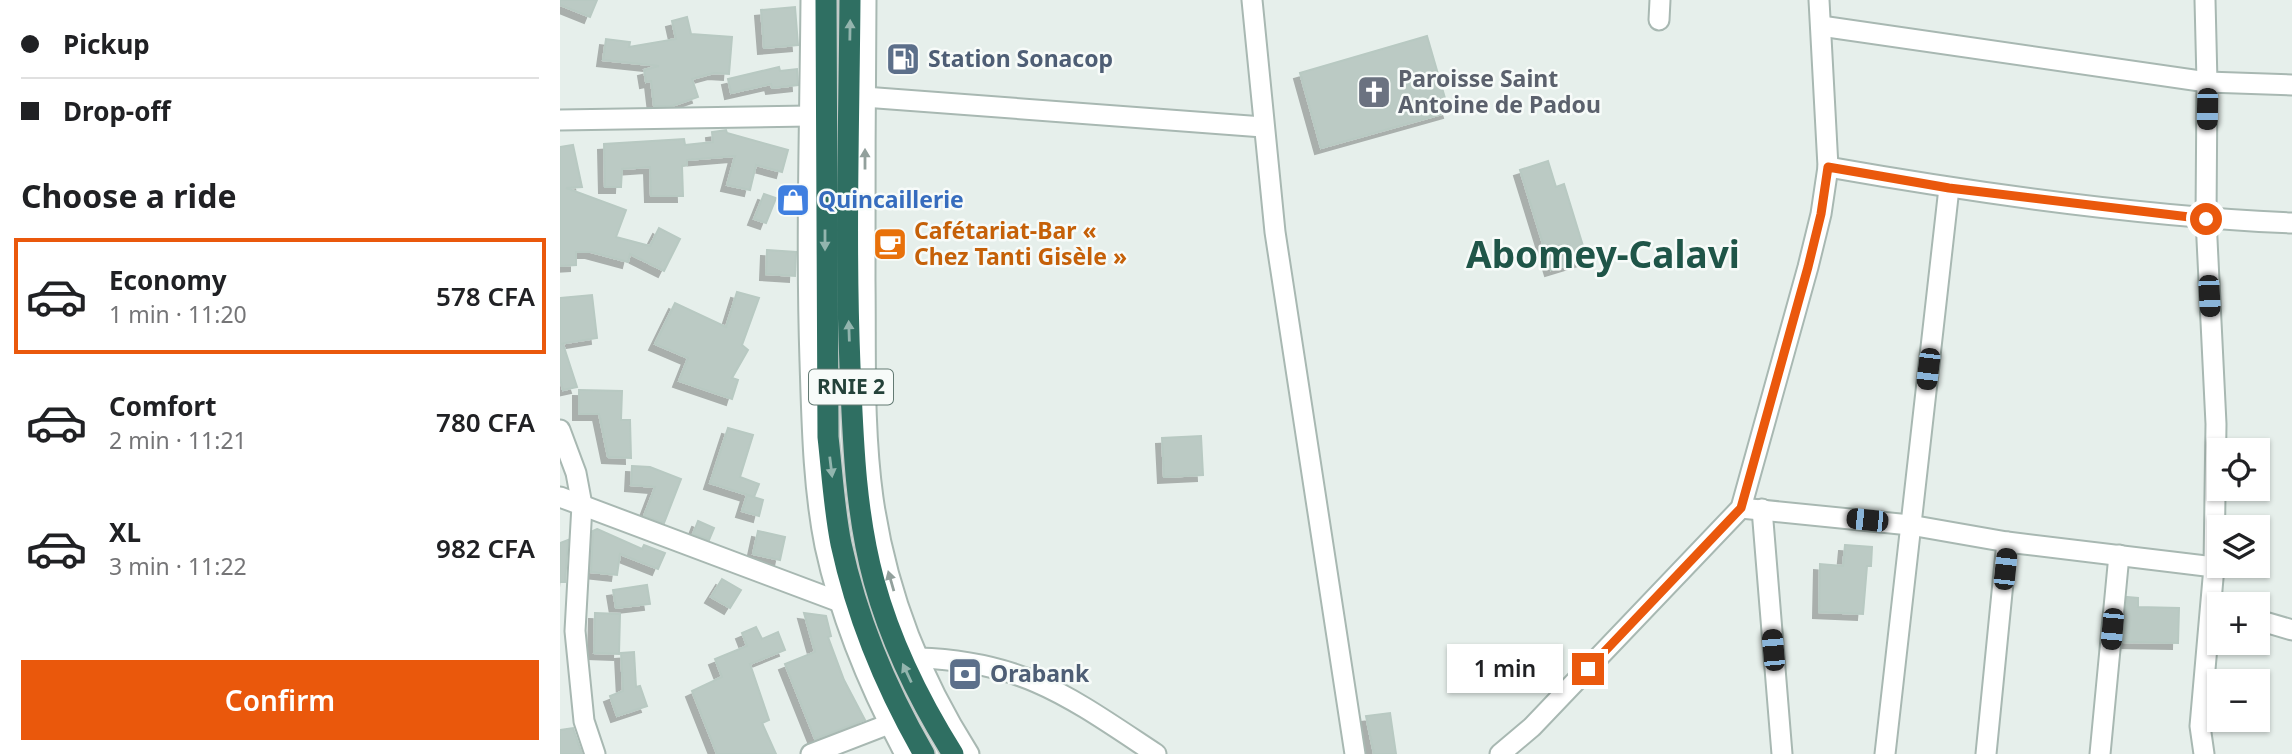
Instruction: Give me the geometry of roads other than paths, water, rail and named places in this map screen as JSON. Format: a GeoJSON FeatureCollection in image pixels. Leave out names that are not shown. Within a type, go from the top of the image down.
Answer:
{"type":"FeatureCollection","features":[{"type":"Feature","properties":{"kind":"highway","name":"RNIE 2"},"geometry":{"type":"LineString","coordinates":[[825,0],[828,437],[835,496],[850,580],[869,639],[886,683],[924,754]]}},
{"type":"Feature","properties":{"kind":"highway","name":"RNIE 2"},"geometry":{"type":"LineString","coordinates":[[850,0],[848,312],[852,431],[862,520],[874,580],[900,657],[929,716],[953,754]]}},
{"type":"Feature","properties":{"kind":"street"},"geometry":{"type":"LineString","coordinates":[[811,0],[809,322],[813,451],[825,544],[840,602],[861,661],[905,754]]}},
{"type":"Feature","properties":{"kind":"street"},"geometry":{"type":"LineString","coordinates":[[866,0],[864,97],[867,424],[873,497],[891,581],[918,659],[969,754]]}},
{"type":"Feature","properties":{"kind":"street"},"geometry":{"type":"LineString","coordinates":[[1252,0],[1275,232],[1355,754]]}},
{"type":"Feature","properties":{"kind":"street"},"geometry":{"type":"LineString","coordinates":[[1659,20],[1660,0]]}},
{"type":"Feature","properties":{"kind":"street"},"geometry":{"type":"LineString","coordinates":[[1500,754],[1532,727],[1741,508],[1821,214],[1828,167],[1819,0]]}},
{"type":"Feature","properties":{"kind":"street"},"geometry":{"type":"LineString","coordinates":[[2205,0],[2206,219],[2216,424],[2215,515]]}},
{"type":"Feature","properties":{"kind":"street"},"geometry":{"type":"LineString","coordinates":[[1821,26],[2207,82],[2292,85]]}},
{"type":"Feature","properties":{"kind":"street"},"geometry":{"type":"LineString","coordinates":[[864,97],[1263,127]]}},
{"type":"Feature","properties":{"kind":"street"},"geometry":{"type":"LineString","coordinates":[[560,121],[810,116]]}},
{"type":"Feature","properties":{"kind":"street"},"geometry":{"type":"LineString","coordinates":[[1828,167],[1949,188],[2206,219],[2292,223]]}},
{"type":"Feature","properties":{"kind":"street"},"geometry":{"type":"LineString","coordinates":[[1885,754],[1949,188]]}},
{"type":"Feature","properties":{"kind":"street"},"geometry":{"type":"LineString","coordinates":[[560,430],[576,473],[582,505],[575,631],[584,721],[595,754]]}},
{"type":"Feature","properties":{"kind":"street"},"geometry":{"type":"LineString","coordinates":[[560,497],[840,602]]}},
{"type":"Feature","properties":{"kind":"street"},"geometry":{"type":"LineString","coordinates":[[1741,508],[1910,525],[2007,542],[2207,566]]}},
{"type":"Feature","properties":{"kind":"street"},"geometry":{"type":"LineString","coordinates":[[1762,509],[1782,754]]}},
{"type":"Feature","properties":{"kind":"street"},"geometry":{"type":"LineString","coordinates":[[1986,754],[2007,542]]}},
{"type":"Feature","properties":{"kind":"street"},"geometry":{"type":"LineString","coordinates":[[2100,754],[2119,555]]}},
{"type":"Feature","properties":{"kind":"street"},"geometry":{"type":"LineString","coordinates":[[2270,624],[2292,630]]}},
{"type":"Feature","properties":{"kind":"street"},"geometry":{"type":"LineString","coordinates":[[2204,754],[2200,726],[2209,655]]}},
{"type":"Feature","properties":{"kind":"street"},"geometry":{"type":"LineString","coordinates":[[918,659],[967,662],[1010,671],[1038,681],[1090,709],[1156,754]]}},
{"type":"Feature","properties":{"kind":"street"},"geometry":{"type":"LineString","coordinates":[[811,754],[889,724]]}},
{"type":"Feature","properties":{"kind":"place","name":"Station Sonacop"},"geometry":{"type":"Point","coordinates":[903,59]}},
{"type":"Feature","properties":{"kind":"place","name":"Paroisse Saint Antoine de Padou"},"geometry":{"type":"Point","coordinates":[1374,92]}},
{"type":"Feature","properties":{"kind":"place","name":"Quincaillerie"},"geometry":{"type":"Point","coordinates":[793,200]}},
{"type":"Feature","properties":{"kind":"place","name":"Cafétariat-Bar « Chez Tanti Gisèle »"},"geometry":{"type":"Point","coordinates":[890,244]}},
{"type":"Feature","properties":{"kind":"place","name":"Orabank"},"geometry":{"type":"Point","coordinates":[965,674]}},
{"type":"Feature","properties":{"kind":"district","name":"Abomey-Calavi"},"geometry":{"type":"Point","coordinates":[1603,255]}}]}
